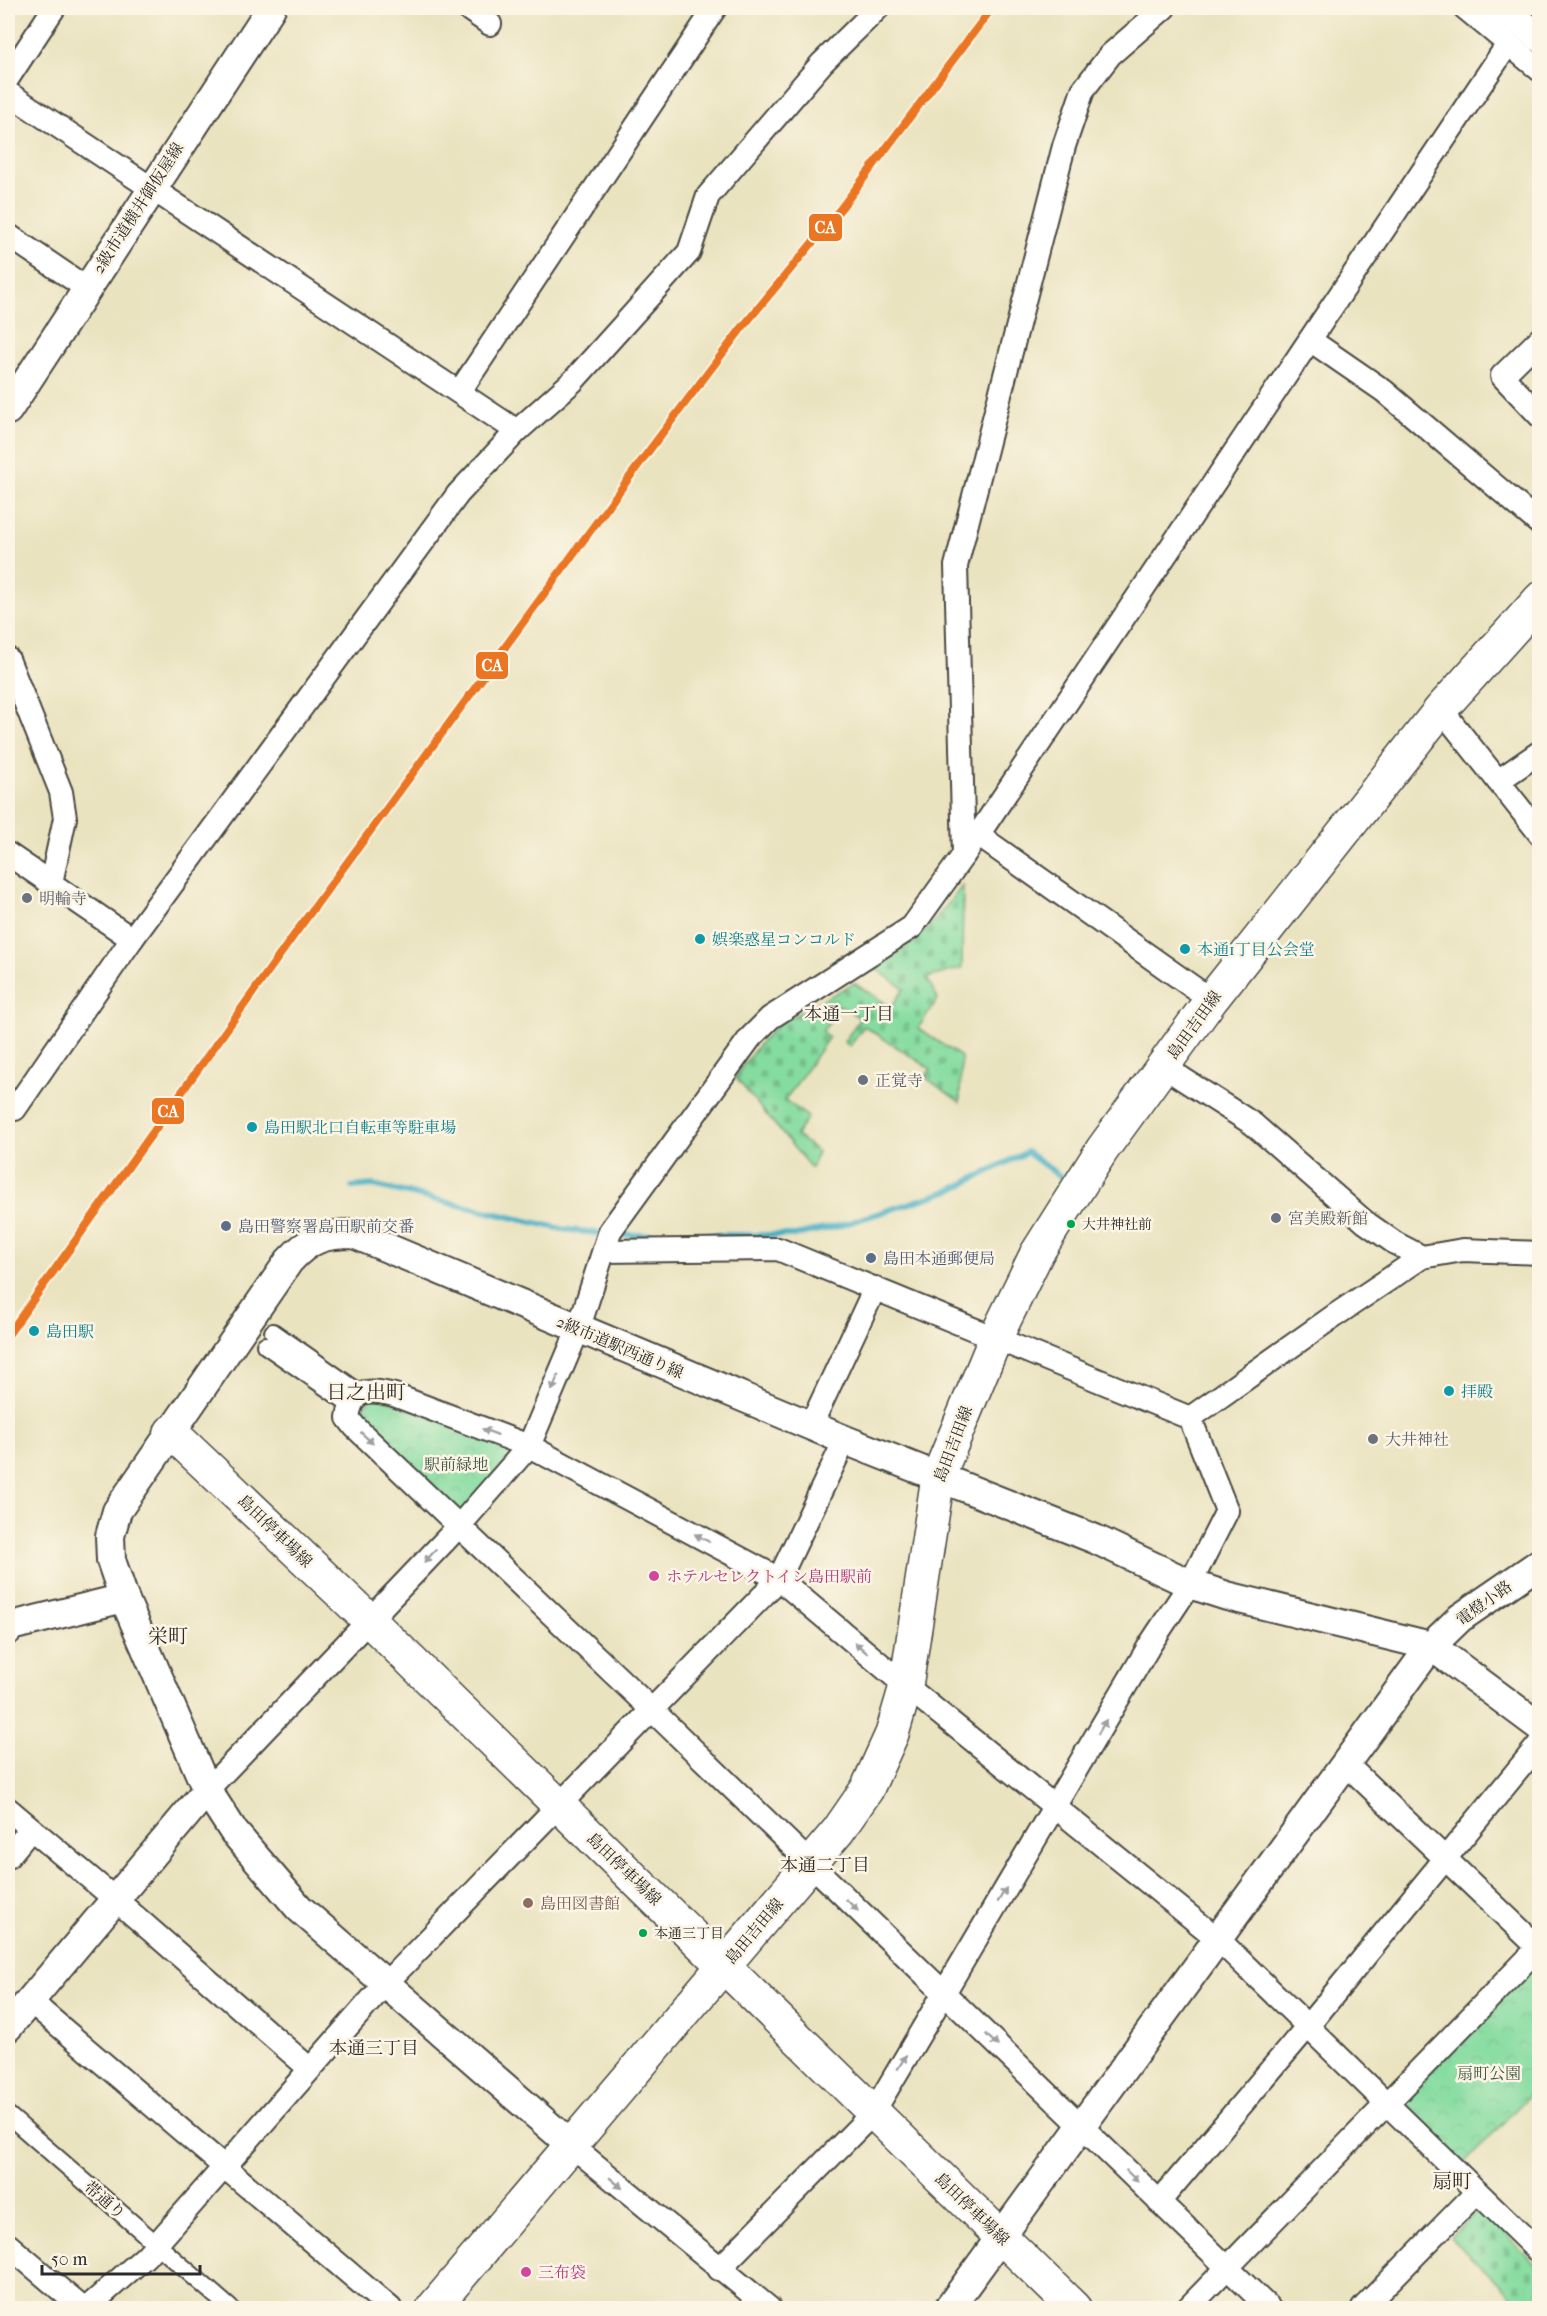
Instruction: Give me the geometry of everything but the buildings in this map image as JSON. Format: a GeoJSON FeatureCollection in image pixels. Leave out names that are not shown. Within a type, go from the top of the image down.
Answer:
{"type":"FeatureCollection","features":[{"type":"Feature","properties":{"kind":"main road","name":"島田吉田線"},"geometry":{"type":"LineString","coordinates":[[433,2308],[838,1832],[867,1789],[892,1734],[906,1686],[938,1478],[996,1337],[1050,1230],[1102,1150],[1211,1000],[1441,709],[1539,599]]}},
{"type":"Feature","properties":{"kind":"main road","name":"島田停車場線"},"geometry":{"type":"LineString","coordinates":[[171,1432],[368,1619],[1074,2308]]}},
{"type":"Feature","properties":{"kind":"street"},"geometry":{"type":"LineString","coordinates":[[8,78],[54,8]]}},
{"type":"Feature","properties":{"kind":"street","name":"2級市道横井御仮屋線"},"geometry":{"type":"LineString","coordinates":[[8,410],[151,187],[271,8]]}},
{"type":"Feature","properties":{"kind":"street"},"geometry":{"type":"LineString","coordinates":[[467,8],[490,24]]}},
{"type":"Feature","properties":{"kind":"street"},"geometry":{"type":"LineString","coordinates":[[460,391],[715,8]]}},
{"type":"Feature","properties":{"kind":"street"},"geometry":{"type":"LineString","coordinates":[[15,1109],[132,939],[458,494],[517,431],[573,381],[689,252],[708,196],[822,63],[878,8]]}},
{"type":"Feature","properties":{"kind":"street"},"geometry":{"type":"LineString","coordinates":[[964,855],[956,566],[1064,146],[1083,90],[1110,55],[1164,8]]}},
{"type":"Feature","properties":{"kind":"street"},"geometry":{"type":"LineString","coordinates":[[1465,8],[1539,70]]}},
{"type":"Feature","properties":{"kind":"street"},"geometry":{"type":"LineString","coordinates":[[1503,8],[1539,38]]}},
{"type":"Feature","properties":{"kind":"street"},"geometry":{"type":"LineString","coordinates":[[390,2308],[224,2168],[16,2010],[115,1899],[207,1790],[460,1525],[529,1446],[578,1330],[610,1231],[750,1038],[770,1018],[912,927],[978,835],[1508,44]]}},
{"type":"Feature","properties":{"kind":"street"},"geometry":{"type":"LineString","coordinates":[[8,93],[517,431]]}},
{"type":"Feature","properties":{"kind":"street"},"geometry":{"type":"LineString","coordinates":[[8,235],[86,288]]}},
{"type":"Feature","properties":{"kind":"street"},"geometry":{"type":"LineString","coordinates":[[1539,339],[1502,376],[1539,416]]}},
{"type":"Feature","properties":{"kind":"street"},"geometry":{"type":"LineString","coordinates":[[1310,340],[1384,391],[1539,524]]}},
{"type":"Feature","properties":{"kind":"street"},"geometry":{"type":"LineString","coordinates":[[8,659],[61,792],[65,818],[51,883]]}},
{"type":"Feature","properties":{"kind":"street"},"geometry":{"type":"LineString","coordinates":[[1441,709],[1539,834]]}},
{"type":"Feature","properties":{"kind":"street"},"geometry":{"type":"LineString","coordinates":[[1498,782],[1539,752]]}},
{"type":"Feature","properties":{"kind":"street"},"geometry":{"type":"LineString","coordinates":[[978,835],[1211,1000]]}},
{"type":"Feature","properties":{"kind":"street"},"geometry":{"type":"LineString","coordinates":[[8,854],[132,939]]}},
{"type":"Feature","properties":{"kind":"street"},"geometry":{"type":"LineString","coordinates":[[1164,1067],[1253,1124],[1365,1222],[1395,1243],[1422,1257]]}},
{"type":"Feature","properties":{"kind":"street","name":"2級市道駅西通り線"},"geometry":{"type":"LineString","coordinates":[[171,1432],[289,1261],[302,1246],[327,1234],[354,1234],[578,1330],[845,1440],[1095,1539],[1190,1584],[1431,1646]]}},
{"type":"Feature","properties":{"kind":"street"},"geometry":{"type":"LineString","coordinates":[[604,1251],[778,1249],[996,1337],[1190,1418],[1227,1511],[1190,1584],[1151,1643],[873,2113],[719,2269]]}},
{"type":"Feature","properties":{"kind":"street"},"geometry":{"type":"LineString","coordinates":[[1190,1418],[1422,1257],[1463,1250],[1539,1253]]}},
{"type":"Feature","properties":{"kind":"street"},"geometry":{"type":"LineString","coordinates":[[811,1425],[874,1288]]}},
{"type":"Feature","properties":{"kind":"street"},"geometry":{"type":"LineString","coordinates":[[269,1339],[355,1398]]}},
{"type":"Feature","properties":{"kind":"street"},"geometry":{"type":"LineString","coordinates":[[1269,2308],[651,1709],[355,1427],[348,1418],[355,1398],[372,1390],[394,1395],[529,1446],[779,1579],[906,1686],[1219,1940],[1539,2253]]}},
{"type":"Feature","properties":{"kind":"street"},"geometry":{"type":"LineString","coordinates":[[171,1432],[117,1511],[110,1536],[111,1560],[124,1598],[207,1790],[234,1832],[299,1908],[571,2145],[769,2308]]}},
{"type":"Feature","properties":{"kind":"street"},"geometry":{"type":"LineString","coordinates":[[87,2308],[157,2244],[385,1984],[779,1579],[845,1440]]}},
{"type":"Feature","properties":{"kind":"street","name":"電燈小路"},"geometry":{"type":"LineString","coordinates":[[949,2308],[1431,1646],[1460,1618],[1539,1563]]}},
{"type":"Feature","properties":{"kind":"street"},"geometry":{"type":"LineString","coordinates":[[8,1630],[11,1626],[124,1598]]}},
{"type":"Feature","properties":{"kind":"street"},"geometry":{"type":"LineString","coordinates":[[1431,1646],[1539,1728]]}},
{"type":"Feature","properties":{"kind":"street"},"geometry":{"type":"LineString","coordinates":[[1159,2202],[1307,2027],[1539,1743]]}},
{"type":"Feature","properties":{"kind":"street"},"geometry":{"type":"LineString","coordinates":[[1188,2308],[1539,1947],[1346,1764]]}},
{"type":"Feature","properties":{"kind":"street"},"geometry":{"type":"LineString","coordinates":[[8,1809],[310,2069]]}},
{"type":"Feature","properties":{"kind":"street"},"geometry":{"type":"LineString","coordinates":[[8,1857],[31,1829]]}},
{"type":"Feature","properties":{"kind":"street","name":"帯通り"},"geometry":{"type":"LineString","coordinates":[[8,2115],[230,2308]]}},
{"type":"Feature","properties":{"kind":"street"},"geometry":{"type":"LineString","coordinates":[[1363,2308],[1476,2193]]}},
{"type":"Feature","properties":{"kind":"street"},"geometry":{"type":"LineString","coordinates":[[8,2245],[82,2308]]}},
{"type":"Feature","properties":{"kind":"green space"},"geometry":{"type":"Polygon","coordinates":[[[963,885],[962,968],[927,978],[938,999],[918,1028],[961,1057],[960,1102],[925,1077],[931,1069],[864,1026],[850,1046],[844,1042],[860,1018],[840,1005],[822,1032],[829,1037],[785,1100],[808,1117],[796,1135],[818,1152],[811,1168],[735,1077],[760,1043],[780,1023],[854,983],[891,1007],[904,989],[875,968],[903,950],[924,932],[963,885]]]}},
{"type":"Feature","properties":{"kind":"green space","name":"駅前緑地"},"geometry":{"type":"Polygon","coordinates":[[[374,1395],[506,1443],[512,1459],[465,1514],[454,1512],[360,1421],[359,1410],[374,1395]]]}},
{"type":"Feature","properties":{"kind":"green space","name":"扇町公園"},"geometry":{"type":"Polygon","coordinates":[[[1539,1965],[1539,2085],[1463,2165],[1404,2109],[1404,2098],[1531,1967],[1539,1965]]]}},
{"type":"Feature","properties":{"kind":"green space"},"geometry":{"type":"Polygon","coordinates":[[[1477,2211],[1483,2211],[1539,2268],[1539,2308],[1526,2308],[1450,2238],[1477,2211]]]}},
{"type":"Feature","properties":{"kind":"waterway"},"geometry":{"type":"LineString","coordinates":[[615,1235],[795,1235],[839,1226],[951,1190],[1027,1152],[1061,1177]]}},
{"type":"Feature","properties":{"kind":"waterway"},"geometry":{"type":"LineString","coordinates":[[352,1187],[373,1185],[562,1229],[604,1234]]}},
{"type":"Feature","properties":{"kind":"transit line","name":"CA"},"geometry":{"type":"LineString","coordinates":[[8,1335],[297,931],[648,452],[741,329],[842,207],[992,8]]}},
{"type":"Feature","properties":{"kind":"place","name":"明輪寺"},"geometry":{"type":"Point","coordinates":[27,898]}},
{"type":"Feature","properties":{"kind":"place","name":"娯楽惑星コンコルド"},"geometry":{"type":"Point","coordinates":[700,939]}},
{"type":"Feature","properties":{"kind":"place","name":"本通1丁目公会堂"},"geometry":{"type":"Point","coordinates":[1185,949]}},
{"type":"Feature","properties":{"kind":"place","name":"正覚寺"},"geometry":{"type":"Point","coordinates":[863,1080]}},
{"type":"Feature","properties":{"kind":"place","name":"島田駅北口自転車等駐車場"},"geometry":{"type":"Point","coordinates":[252,1127]}},
{"type":"Feature","properties":{"kind":"place","name":"宮美殿新館"},"geometry":{"type":"Point","coordinates":[1276,1218]}},
{"type":"Feature","properties":{"kind":"place","name":"大井神社前"},"geometry":{"type":"Point","coordinates":[1071,1224]}},
{"type":"Feature","properties":{"kind":"place","name":"島田警察署島田駅前交番"},"geometry":{"type":"Point","coordinates":[226,1226]}},
{"type":"Feature","properties":{"kind":"place","name":"島田本通郵便局"},"geometry":{"type":"Point","coordinates":[871,1258]}},
{"type":"Feature","properties":{"kind":"place","name":"島田駅"},"geometry":{"type":"Point","coordinates":[34,1331]}},
{"type":"Feature","properties":{"kind":"place","name":"拝殿"},"geometry":{"type":"Point","coordinates":[1449,1391]}},
{"type":"Feature","properties":{"kind":"place","name":"大井神社"},"geometry":{"type":"Point","coordinates":[1373,1439]}},
{"type":"Feature","properties":{"kind":"place","name":"ホテルセレクトイン島田駅前"},"geometry":{"type":"Point","coordinates":[654,1576]}},
{"type":"Feature","properties":{"kind":"place","name":"島田図書館"},"geometry":{"type":"Point","coordinates":[528,1903]}},
{"type":"Feature","properties":{"kind":"place","name":"本通三丁目"},"geometry":{"type":"Point","coordinates":[643,1933]}},
{"type":"Feature","properties":{"kind":"place","name":"三布袋"},"geometry":{"type":"Point","coordinates":[526,2272]}},
{"type":"Feature","properties":{"kind":"district","name":"本通一丁目"},"geometry":{"type":"Point","coordinates":[849,1014]}},
{"type":"Feature","properties":{"kind":"district","name":"日之出町"},"geometry":{"type":"Point","coordinates":[366,1392]}},
{"type":"Feature","properties":{"kind":"district","name":"栄町"},"geometry":{"type":"Point","coordinates":[168,1636]}},
{"type":"Feature","properties":{"kind":"district","name":"本通二丁目"},"geometry":{"type":"Point","coordinates":[825,1865]}},
{"type":"Feature","properties":{"kind":"district","name":"本通三丁目"},"geometry":{"type":"Point","coordinates":[374,2048]}},
{"type":"Feature","properties":{"kind":"district","name":"扇町"},"geometry":{"type":"Point","coordinates":[1452,2181]}}]}
